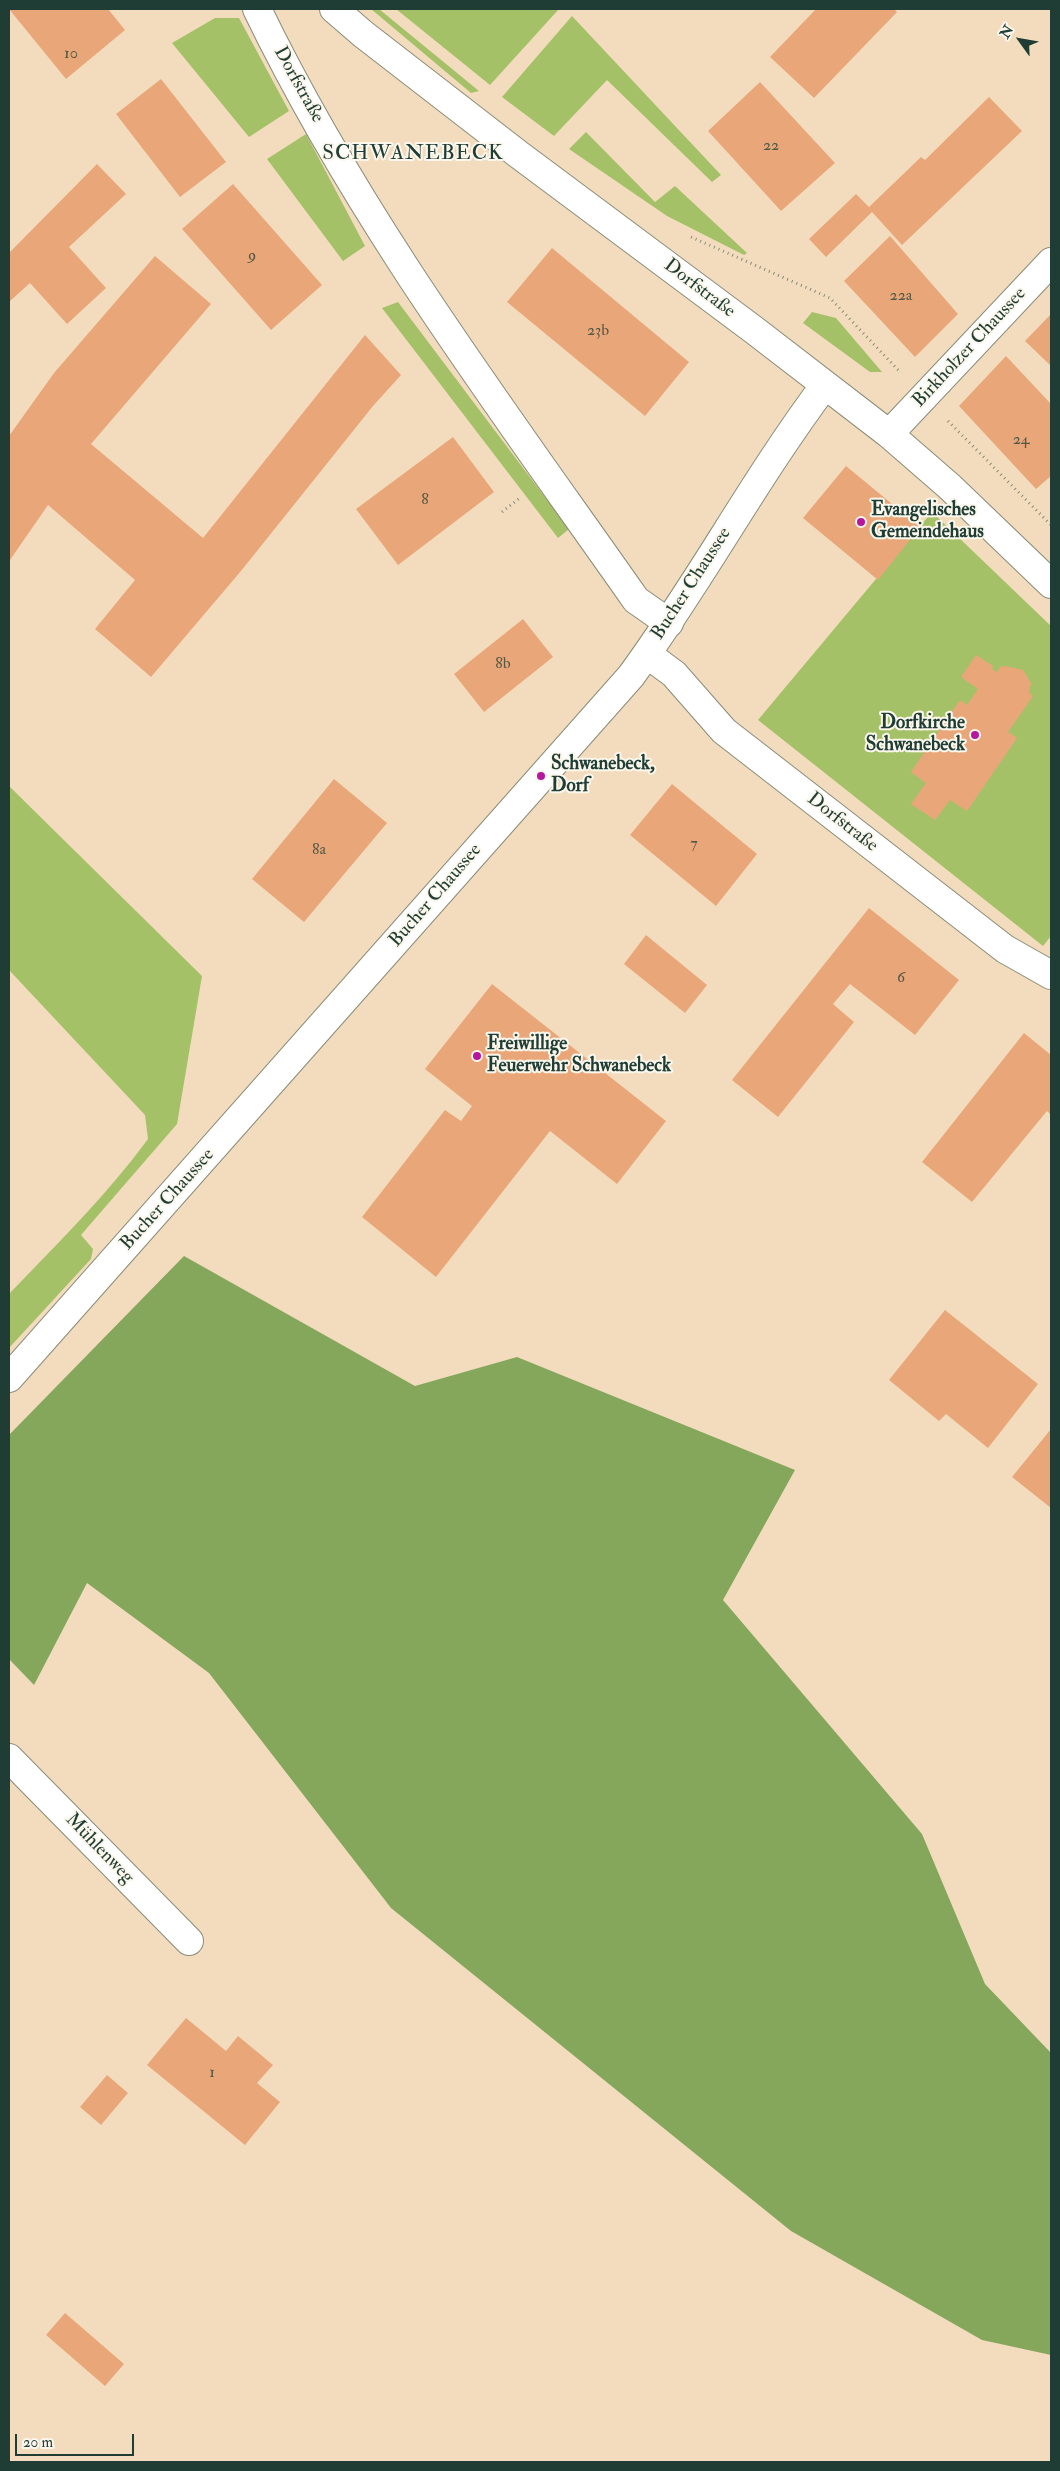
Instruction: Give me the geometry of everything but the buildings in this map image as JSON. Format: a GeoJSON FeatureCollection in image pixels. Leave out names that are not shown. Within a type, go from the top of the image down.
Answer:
{"type":"FeatureCollection","features":[{"type":"Feature","properties":{"kind":"main road","name":"Dorfstraße"},"geometry":{"type":"LineString","coordinates":[[257,9],[287,70],[402,264],[636,600],[669,623]]}},
{"type":"Feature","properties":{"kind":"main road","name":"Dorfstraße"},"geometry":{"type":"LineString","coordinates":[[334,9],[363,34],[518,154],[888,434],[950,487],[1051,584]]}},
{"type":"Feature","properties":{"kind":"main road","name":"Birkholzer Chaussee"},"geometry":{"type":"LineString","coordinates":[[888,434],[974,346],[1051,262]]}},
{"type":"Feature","properties":{"kind":"main road","name":"Bucher Chaussee"},"geometry":{"type":"LineString","coordinates":[[9,1378],[631,676],[669,623],[779,448],[825,385]]}},
{"type":"Feature","properties":{"kind":"main road","name":"Dorfstraße"},"geometry":{"type":"LineString","coordinates":[[647,654],[674,674],[724,731],[1004,949],[1051,975]]}},
{"type":"Feature","properties":{"kind":"main road","name":"Mühlenweg"},"geometry":{"type":"LineString","coordinates":[[9,1758],[189,1941]]}},
{"type":"Feature","properties":{"kind":"path"},"geometry":{"type":"LineString","coordinates":[[684,232],[830,298]]}},
{"type":"Feature","properties":{"kind":"path"},"geometry":{"type":"LineString","coordinates":[[502,512],[521,497]]}},
{"type":"Feature","properties":{"kind":"green space"},"geometry":{"type":"Polygon","coordinates":[[[371,9],[379,9],[479,91],[471,93],[371,9]]]}},
{"type":"Feature","properties":{"kind":"green space"},"geometry":{"type":"Polygon","coordinates":[[[396,9],[559,9],[490,85],[396,9]]]}},
{"type":"Feature","properties":{"kind":"green space"},"geometry":{"type":"Polygon","coordinates":[[[572,16],[721,175],[712,182],[607,80],[554,136],[502,97],[572,16]]]}},
{"type":"Feature","properties":{"kind":"green space"},"geometry":{"type":"Polygon","coordinates":[[[215,18],[239,18],[289,111],[249,137],[172,43],[215,18]]]}},
{"type":"Feature","properties":{"kind":"green space"},"geometry":{"type":"Polygon","coordinates":[[[586,132],[655,202],[675,186],[747,253],[744,255],[667,216],[569,149],[586,132]]]}},
{"type":"Feature","properties":{"kind":"green space"},"geometry":{"type":"Polygon","coordinates":[[[306,134],[365,246],[343,261],[267,159],[306,134]]]}},
{"type":"Feature","properties":{"kind":"green space"},"geometry":{"type":"Polygon","coordinates":[[[398,302],[569,529],[558,538],[382,308],[398,302]]]}},
{"type":"Feature","properties":{"kind":"green space"},"geometry":{"type":"Polygon","coordinates":[[[812,312],[836,318],[882,372],[870,372],[803,323],[812,312]]]}},
{"type":"Feature","properties":{"kind":"green space"},"geometry":{"type":"Polygon","coordinates":[[[932,512],[1051,626],[1051,936],[1043,946],[758,720],[932,512]]]}},
{"type":"Feature","properties":{"kind":"green space"},"geometry":{"type":"Polygon","coordinates":[[[9,786],[202,976],[177,1124],[81,1235],[93,1249],[91,1259],[9,1348],[9,1294],[99,1199],[148,1139],[145,1115],[9,970],[9,786]]]}},
{"type":"Feature","properties":{"kind":"green space"},"geometry":{"type":"Polygon","coordinates":[[[184,1256],[415,1386],[517,1357],[795,1470],[723,1600],[922,1834],[985,1984],[1051,2053],[1051,2355],[982,2340],[791,2231],[391,1908],[209,1673],[87,1583],[34,1685],[9,1659],[9,1435],[184,1256]]]}},
{"type":"Feature","properties":{"kind":"place","name":"Evangelisches Gemeindehaus"},"geometry":{"type":"Point","coordinates":[861,522]}},
{"type":"Feature","properties":{"kind":"place","name":"Dorfkirche Schwanebeck"},"geometry":{"type":"Point","coordinates":[975,735]}},
{"type":"Feature","properties":{"kind":"place","name":"Schwanebeck, Dorf"},"geometry":{"type":"Point","coordinates":[541,776]}},
{"type":"Feature","properties":{"kind":"place","name":"Freiwillige Feuerwehr Schwanebeck"},"geometry":{"type":"Point","coordinates":[477,1056]}},
{"type":"Feature","properties":{"kind":"district","name":"SCHWANEBECK"},"geometry":{"type":"Point","coordinates":[413,154]}}]}
